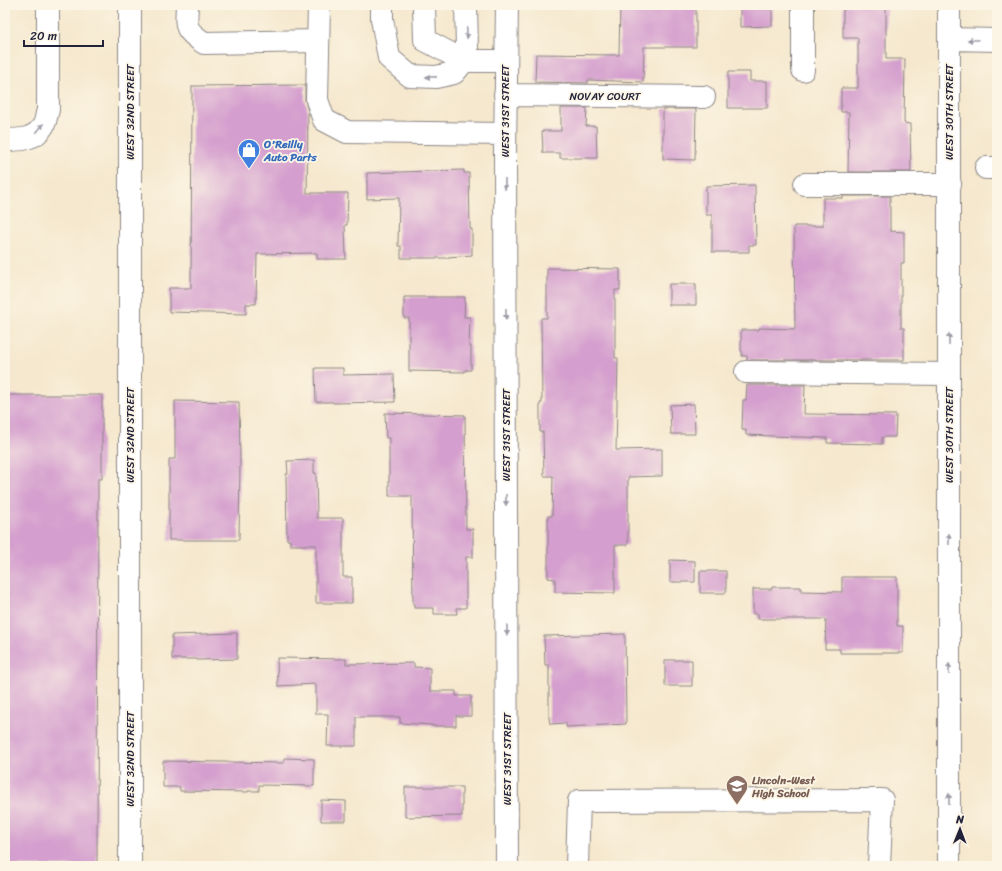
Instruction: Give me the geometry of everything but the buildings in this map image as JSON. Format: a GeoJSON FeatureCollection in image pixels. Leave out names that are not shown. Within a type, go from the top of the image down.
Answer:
{"type":"FeatureCollection","features":[{"type":"Feature","properties":{"kind":"street"},"geometry":{"type":"LineString","coordinates":[[5,140],[20,140],[27,138],[34,135],[43,126],[48,110],[48,5]]}},
{"type":"Feature","properties":{"kind":"street","name":"WEST 32ND STREET"},"geometry":{"type":"LineString","coordinates":[[130,5],[130,866]]}},
{"type":"Feature","properties":{"kind":"street"},"geometry":{"type":"LineString","coordinates":[[187,5],[186,24],[191,34],[204,43],[318,42]]}},
{"type":"Feature","properties":{"kind":"street"},"geometry":{"type":"LineString","coordinates":[[319,5],[317,100],[324,120],[347,132],[505,134]]}},
{"type":"Feature","properties":{"kind":"street"},"geometry":{"type":"LineString","coordinates":[[382,5],[382,19],[389,58],[410,76],[436,77],[454,73],[464,61],[467,48],[466,5]]}},
{"type":"Feature","properties":{"kind":"street"},"geometry":{"type":"LineString","coordinates":[[424,5],[425,40],[464,61],[506,61]]}},
{"type":"Feature","properties":{"kind":"street","name":"WEST 31ST STREET"},"geometry":{"type":"LineString","coordinates":[[507,5],[505,96],[507,866]]}},
{"type":"Feature","properties":{"kind":"street"},"geometry":{"type":"LineString","coordinates":[[803,5],[803,70]]}},
{"type":"Feature","properties":{"kind":"street","name":"WEST 30TH STREET"},"geometry":{"type":"LineString","coordinates":[[949,5],[949,866]]}},
{"type":"Feature","properties":{"kind":"street"},"geometry":{"type":"LineString","coordinates":[[949,39],[997,40]]}},
{"type":"Feature","properties":{"kind":"street","name":"NOVAY COURT"},"geometry":{"type":"LineString","coordinates":[[505,96],[704,97]]}},
{"type":"Feature","properties":{"kind":"street"},"geometry":{"type":"LineString","coordinates":[[806,184],[950,184]]}},
{"type":"Feature","properties":{"kind":"street"},"geometry":{"type":"LineString","coordinates":[[746,372],[950,374]]}},
{"type":"Feature","properties":{"kind":"street"},"geometry":{"type":"LineString","coordinates":[[577,866],[579,801],[882,800],[879,866]]}},
{"type":"Feature","properties":{"kind":"place","name":"O'Reilly Auto Parts"},"geometry":{"type":"Point","coordinates":[249,170]}},
{"type":"Feature","properties":{"kind":"place","name":"Lincoln-West High School"},"geometry":{"type":"Point","coordinates":[737,806]}}]}
